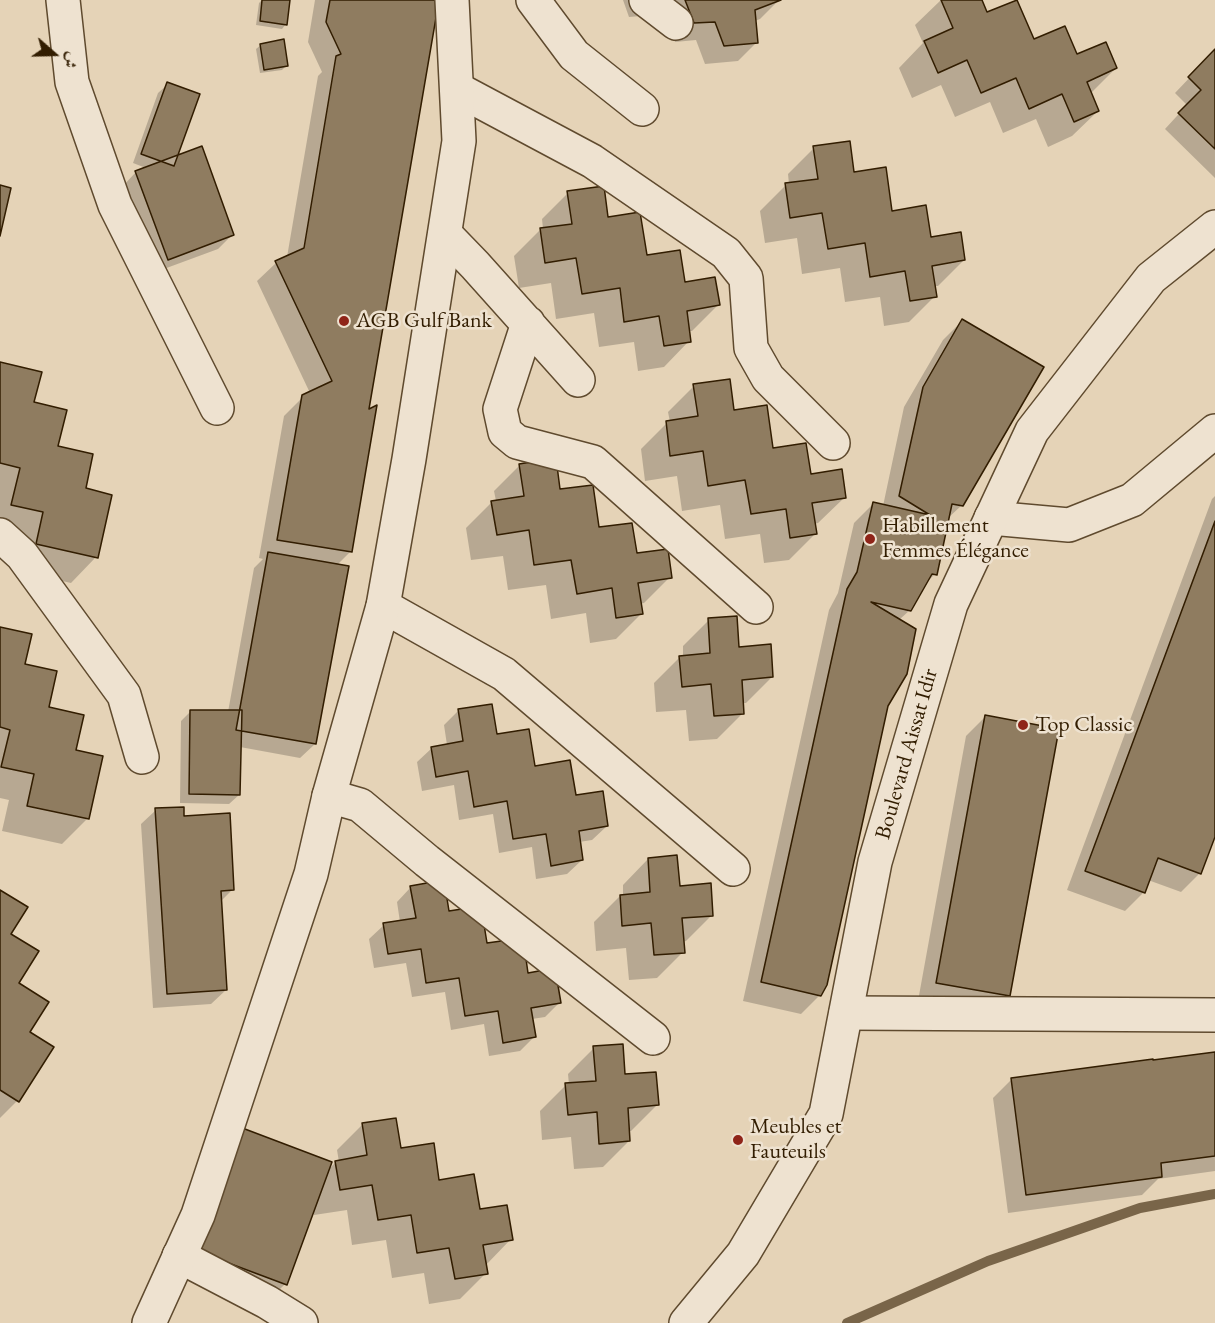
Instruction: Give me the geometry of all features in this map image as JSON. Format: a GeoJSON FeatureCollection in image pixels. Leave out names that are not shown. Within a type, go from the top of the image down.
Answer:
{"type":"FeatureCollection","features":[{"type":"Feature","properties":{"kind":"street"},"geometry":{"type":"LineString","coordinates":[[63,0],[72,82],[115,205],[217,408]]}},
{"type":"Feature","properties":{"kind":"street"},"geometry":{"type":"LineString","coordinates":[[149,1323],[198,1215],[311,874],[329,796],[383,606],[409,459],[459,141],[452,0]]}},
{"type":"Feature","properties":{"kind":"street"},"geometry":{"type":"LineString","coordinates":[[533,0],[574,56],[642,109]]}},
{"type":"Feature","properties":{"kind":"street"},"geometry":{"type":"LineString","coordinates":[[646,0],[676,23]]}},
{"type":"Feature","properties":{"kind":"street"},"geometry":{"type":"LineString","coordinates":[[457,90],[592,161],[726,253],[746,278],[751,348],[768,378],[833,442]]}},
{"type":"Feature","properties":{"kind":"street","name":"Boulevard Aissat Idir"},"geometry":{"type":"LineString","coordinates":[[686,1323],[743,1254],[826,1114],[875,862],[951,604],[1032,431],[1151,278],[1215,227]]}},
{"type":"Feature","properties":{"kind":"street"},"geometry":{"type":"LineString","coordinates":[[445,234],[476,265],[578,380]]}},
{"type":"Feature","properties":{"kind":"street"},"geometry":{"type":"LineString","coordinates":[[528,323],[500,409],[505,432],[517,442],[593,462],[756,607]]}},
{"type":"Feature","properties":{"kind":"street"},"geometry":{"type":"LineString","coordinates":[[991,518],[1069,525],[1132,500],[1215,431]]}},
{"type":"Feature","properties":{"kind":"street"},"geometry":{"type":"LineString","coordinates":[[0,535],[22,555],[124,695],[142,757]]}},
{"type":"Feature","properties":{"kind":"street"},"geometry":{"type":"LineString","coordinates":[[383,606],[504,674],[733,869]]}},
{"type":"Feature","properties":{"kind":"street"},"geometry":{"type":"LineString","coordinates":[[329,796],[360,805],[427,861],[653,1038]]}},
{"type":"Feature","properties":{"kind":"street"},"geometry":{"type":"LineString","coordinates":[[846,1013],[1215,1015]]}},
{"type":"Feature","properties":{"kind":"street"},"geometry":{"type":"LineString","coordinates":[[179,1256],[267,1302],[301,1323]]}},
{"type":"Feature","properties":{"kind":"building"},"geometry":{"type":"Polygon","coordinates":[[[262,0],[290,0],[287,25],[260,21],[262,0]]]}},
{"type":"Feature","properties":{"kind":"building","name":"AGB Gulf Bank"},"geometry":{"type":"Polygon","coordinates":[[[330,0],[439,0],[369,409],[377,405],[352,552],[277,540],[302,395],[332,381],[275,261],[304,248],[336,56],[341,54],[326,22],[330,0]]]}},
{"type":"Feature","properties":{"kind":"building"},"geometry":{"type":"Polygon","coordinates":[[[685,0],[781,0],[755,10],[758,43],[724,46],[715,22],[694,23],[685,0]]]}},
{"type":"Feature","properties":{"kind":"building"},"geometry":{"type":"Polygon","coordinates":[[[941,0],[982,0],[987,12],[1017,0],[1034,39],[1065,26],[1077,54],[1106,42],[1117,68],[1087,82],[1099,111],[1074,122],[1062,94],[1029,109],[1016,78],[981,93],[967,60],[938,73],[924,41],[953,28],[941,0]]]}},
{"type":"Feature","properties":{"kind":"building"},"geometry":{"type":"Polygon","coordinates":[[[284,39],[288,66],[264,70],[260,44],[284,39]]]}},
{"type":"Feature","properties":{"kind":"building"},"geometry":{"type":"Polygon","coordinates":[[[1215,49],[1215,149],[1178,113],[1201,90],[1188,77],[1215,49]]]}},
{"type":"Feature","properties":{"kind":"building"},"geometry":{"type":"Polygon","coordinates":[[[167,82],[200,94],[174,166],[141,154],[167,82]]]}},
{"type":"Feature","properties":{"kind":"building"},"geometry":{"type":"Polygon","coordinates":[[[850,141],[854,172],[886,167],[892,211],[926,205],[931,237],[961,232],[965,260],[932,266],[937,297],[910,301],[905,271],[870,277],[865,243],[828,249],[822,213],[790,218],[785,183],[818,179],[813,146],[850,141]]]}},
{"type":"Feature","properties":{"kind":"building"},"geometry":{"type":"Polygon","coordinates":[[[202,146],[234,235],[168,260],[135,171],[202,146]]]}},
{"type":"Feature","properties":{"kind":"building"},"geometry":{"type":"Polygon","coordinates":[[[0,185],[11,188],[0,236],[0,185]]]}},
{"type":"Feature","properties":{"kind":"building"},"geometry":{"type":"Polygon","coordinates":[[[604,186],[608,217],[640,212],[647,255],[680,250],[685,282],[715,277],[720,305],[687,311],[691,342],[664,346],[659,316],[624,322],[620,288],[582,294],[576,258],[545,263],[540,228],[572,224],[567,191],[604,186]]]}},
{"type":"Feature","properties":{"kind":"building"},"geometry":{"type":"Polygon","coordinates":[[[962,319],[1044,367],[963,506],[952,504],[937,575],[932,574],[911,611],[871,602],[916,629],[907,674],[888,706],[827,985],[821,996],[761,982],[847,589],[857,572],[873,502],[930,515],[899,496],[923,387],[962,319]]]}},
{"type":"Feature","properties":{"kind":"building"},"geometry":{"type":"Polygon","coordinates":[[[0,362],[42,372],[34,402],[67,410],[58,446],[93,454],[86,488],[112,495],[98,558],[36,544],[43,512],[11,505],[20,468],[0,463],[0,362]]]}},
{"type":"Feature","properties":{"kind":"building"},"geometry":{"type":"Polygon","coordinates":[[[730,379],[734,410],[767,405],[773,448],[806,443],[811,474],[842,469],[846,498],[812,503],[817,534],[790,538],[786,509],[751,514],[745,480],[708,486],[703,451],[670,456],[666,421],[698,416],[693,384],[730,379]]]}},
{"type":"Feature","properties":{"kind":"building"},"geometry":{"type":"Polygon","coordinates":[[[556,458],[560,489],[593,485],[599,527],[632,523],[637,553],[668,549],[672,578],[638,583],[643,614],[616,618],[612,588],[577,594],[571,560],[534,565],[529,530],[497,535],[491,501],[524,496],[519,464],[556,458]]]}},
{"type":"Feature","properties":{"kind":"building"},"geometry":{"type":"Polygon","coordinates":[[[1215,521],[1215,837],[1201,874],[1158,858],[1145,893],[1085,871],[1215,521]]]}},
{"type":"Feature","properties":{"kind":"building"},"geometry":{"type":"Polygon","coordinates":[[[268,552],[349,566],[316,744],[236,730],[268,552]]]}},
{"type":"Feature","properties":{"kind":"building"},"geometry":{"type":"Polygon","coordinates":[[[737,616],[739,647],[771,644],[773,677],[742,680],[744,714],[714,716],[711,684],[682,687],[679,656],[710,653],[708,618],[737,616]]]}},
{"type":"Feature","properties":{"kind":"building"},"geometry":{"type":"Polygon","coordinates":[[[0,627],[32,634],[25,664],[57,671],[49,707],[84,715],[76,750],[103,756],[89,819],[27,806],[34,774],[1,767],[10,730],[0,727],[0,627]]]}},
{"type":"Feature","properties":{"kind":"building"},"geometry":{"type":"Polygon","coordinates":[[[492,704],[497,734],[529,729],[535,766],[570,760],[576,795],[603,791],[608,826],[579,831],[583,860],[551,866],[546,834],[513,839],[507,801],[474,807],[468,771],[436,777],[431,747],[463,741],[458,709],[492,704]]]}},
{"type":"Feature","properties":{"kind":"building"},"geometry":{"type":"Polygon","coordinates":[[[190,710],[242,710],[240,795],[189,794],[190,710]]]}},
{"type":"Feature","properties":{"kind":"building"},"geometry":{"type":"Polygon","coordinates":[[[985,715],[1059,729],[1010,996],[936,983],[985,715]]]}},
{"type":"Feature","properties":{"kind":"building"},"geometry":{"type":"Polygon","coordinates":[[[184,807],[184,816],[230,813],[234,890],[221,891],[227,990],[167,994],[155,808],[184,807]]]}},
{"type":"Feature","properties":{"kind":"building"},"geometry":{"type":"Polygon","coordinates":[[[677,855],[680,886],[711,883],[713,916],[682,918],[685,953],[654,955],[651,923],[622,926],[620,895],[650,892],[648,858],[677,855]]]}},
{"type":"Feature","properties":{"kind":"building"},"geometry":{"type":"Polygon","coordinates":[[[444,880],[449,911],[481,906],[487,943],[523,938],[528,973],[555,968],[561,1003],[531,1008],[536,1037],[503,1043],[498,1011],[465,1016],[459,978],[426,983],[421,949],[388,954],[383,923],[416,918],[410,886],[444,880]]]}},
{"type":"Feature","properties":{"kind":"building"},"geometry":{"type":"Polygon","coordinates":[[[0,890],[28,907],[11,934],[39,951],[19,983],[49,1002],[30,1032],[54,1047],[19,1102],[0,1090],[0,890]]]}},
{"type":"Feature","properties":{"kind":"building"},"geometry":{"type":"Polygon","coordinates":[[[623,1044],[625,1074],[656,1072],[659,1105],[628,1108],[630,1141],[599,1144],[597,1112],[568,1115],[565,1083],[596,1081],[593,1046],[623,1044]]]}},
{"type":"Feature","properties":{"kind":"building"},"geometry":{"type":"Polygon","coordinates":[[[1215,1052],[1215,1156],[1161,1163],[1162,1177],[1026,1195],[1011,1078],[1215,1052]]]}},
{"type":"Feature","properties":{"kind":"building"},"geometry":{"type":"Polygon","coordinates":[[[396,1118],[401,1148],[434,1143],[439,1180],[474,1174],[480,1209],[507,1205],[513,1240],[483,1245],[488,1274],[455,1279],[449,1248],[417,1253],[411,1215],[378,1220],[372,1185],[340,1190],[335,1161],[367,1155],[362,1123],[396,1118]]]}},
{"type":"Feature","properties":{"kind":"building"},"geometry":{"type":"Polygon","coordinates":[[[237,1126],[332,1162],[287,1285],[191,1249],[237,1126]]]}},
{"type":"Feature","properties":{"kind":"waterway"},"geometry":{"type":"LineString","coordinates":[[847,1323],[988,1261],[1140,1208],[1215,1194]]}},
{"type":"Feature","properties":{"kind":"place","name":"AGB Gulf Bank"},"geometry":{"type":"Point","coordinates":[344,321]}},
{"type":"Feature","properties":{"kind":"place","name":"Habillement Femmes Élégance"},"geometry":{"type":"Point","coordinates":[870,539]}},
{"type":"Feature","properties":{"kind":"place","name":"Top Classic"},"geometry":{"type":"Point","coordinates":[1023,725]}},
{"type":"Feature","properties":{"kind":"place","name":"Meubles et Fauteuils"},"geometry":{"type":"Point","coordinates":[738,1140]}}]}
